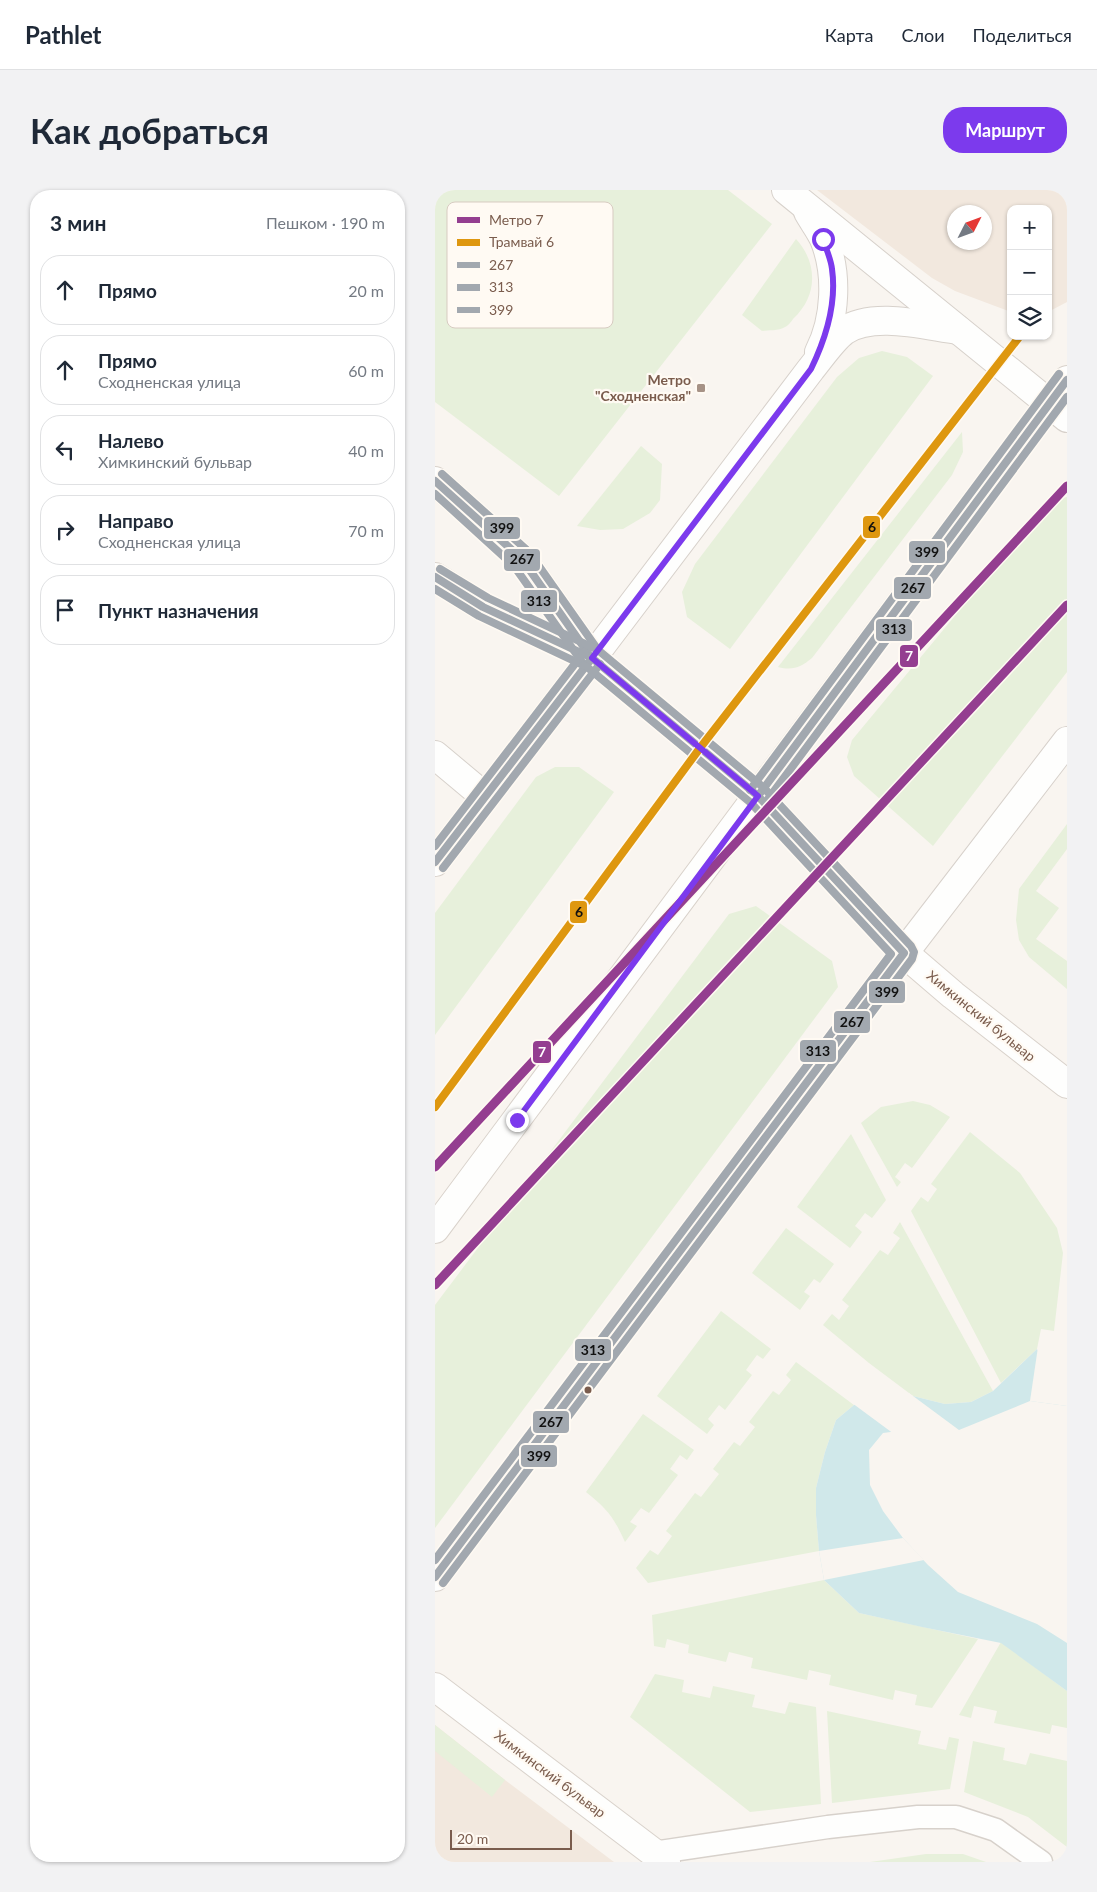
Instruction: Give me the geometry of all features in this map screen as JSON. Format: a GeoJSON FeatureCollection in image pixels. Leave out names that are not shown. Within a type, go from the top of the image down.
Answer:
{"type":"FeatureCollection","features":[{"type":"Feature","properties":{"kind":"main road"},"geometry":{"type":"LineString","coordinates":[[793,196],[1058,411]]}},
{"type":"Feature","properties":{"kind":"main road"},"geometry":{"type":"LineString","coordinates":[[793,196],[823,239],[832,268],[833,284],[829,321],[822,346],[811,369]]}},
{"type":"Feature","properties":{"kind":"main road"},"geometry":{"type":"LineString","coordinates":[[435,862],[811,369],[843,331],[860,323],[887,320],[958,330]]}},
{"type":"Feature","properties":{"kind":"main road"},"geometry":{"type":"LineString","coordinates":[[435,1229],[758,796],[1058,411],[1067,380]]}},
{"type":"Feature","properties":{"kind":"main road"},"geometry":{"type":"LineString","coordinates":[[435,481],[522,559],[592,658]]}},
{"type":"Feature","properties":{"kind":"main road"},"geometry":{"type":"LineString","coordinates":[[435,577],[483,607],[592,658]]}},
{"type":"Feature","properties":{"kind":"main road","name":"Химкинский бульвар"},"geometry":{"type":"LineString","coordinates":[[592,658],[758,796],[905,952],[953,996],[1067,1084]]}},
{"type":"Feature","properties":{"kind":"main road"},"geometry":{"type":"LineString","coordinates":[[435,1577],[905,952],[1067,740]]}},
{"type":"Feature","properties":{"kind":"main road"},"geometry":{"type":"LineString","coordinates":[[435,755],[484,796]]}},
{"type":"Feature","properties":{"kind":"main road","name":"Химкинский бульвар"},"geometry":{"type":"LineString","coordinates":[[435,1687],[659,1857]]}},
{"type":"Feature","properties":{"kind":"lane"},"geometry":{"type":"LineString","coordinates":[[659,1857],[828,1827],[918,1817],[956,1817],[996,1830],[1041,1862]]}},
{"type":"Feature","properties":{"kind":"shaded area"},"geometry":{"type":"Polygon","coordinates":[[[817,190],[1067,190],[1067,302],[1052,310],[1052,205],[1007,205],[1007,310],[955,291],[932,278],[817,190]]]}},
{"type":"Feature","properties":{"kind":"shaded area"},"geometry":{"type":"Polygon","coordinates":[[[435,1725],[505,1780],[614,1862],[435,1862],[435,1725]]]}},
{"type":"Feature","properties":{"kind":"green space"},"geometry":{"type":"Polygon","coordinates":[[[435,190],[728,190],[772,224],[559,496],[435,402],[435,190]]]}},
{"type":"Feature","properties":{"kind":"green space"},"geometry":{"type":"Polygon","coordinates":[[[796,239],[808,258],[812,279],[811,290],[801,310],[787,326],[780,329],[762,331],[742,315],[796,239]]]}},
{"type":"Feature","properties":{"kind":"green space"},"geometry":{"type":"Polygon","coordinates":[[[882,351],[907,357],[933,376],[730,649],[687,617],[682,592],[695,564],[837,377],[859,358],[882,351]]]}},
{"type":"Feature","properties":{"kind":"green space"},"geometry":{"type":"Polygon","coordinates":[[[962,432],[963,452],[952,475],[812,658],[797,667],[788,669],[778,667],[962,432]]]}},
{"type":"Feature","properties":{"kind":"green space"},"geometry":{"type":"Polygon","coordinates":[[[641,446],[662,464],[660,500],[650,513],[623,529],[600,530],[577,526],[641,446]]]}},
{"type":"Feature","properties":{"kind":"green space"},"geometry":{"type":"Polygon","coordinates":[[[1067,497],[1067,672],[933,846],[854,776],[847,757],[852,740],[1050,501],[1067,497]]]}},
{"type":"Feature","properties":{"kind":"green space"},"geometry":{"type":"Polygon","coordinates":[[[555,767],[579,767],[614,792],[435,1035],[435,913],[536,777],[555,767]]]}},
{"type":"Feature","properties":{"kind":"green space"},"geometry":{"type":"Polygon","coordinates":[[[1067,824],[1067,849],[1036,891],[1059,908],[1036,939],[1067,961],[1067,989],[1029,957],[1019,940],[1016,920],[1019,889],[1067,824]]]}},
{"type":"Feature","properties":{"kind":"green space"},"geometry":{"type":"Polygon","coordinates":[[[756,906],[832,961],[838,987],[435,1528],[435,1305],[729,914],[756,906]]]}},
{"type":"Feature","properties":{"kind":"green space"},"geometry":{"type":"Polygon","coordinates":[[[913,1101],[930,1105],[950,1117],[912,1168],[905,1163],[895,1177],[901,1182],[897,1187],[861,1123],[881,1107],[913,1101]]]}},
{"type":"Feature","properties":{"kind":"green space"},"geometry":{"type":"Polygon","coordinates":[[[970,1132],[1020,1173],[1057,1228],[1063,1253],[1054,1331],[1041,1329],[1037,1349],[1001,1383],[911,1211],[921,1197],[928,1202],[937,1189],[931,1184],[970,1132]]]}},
{"type":"Feature","properties":{"kind":"green space"},"geometry":{"type":"Polygon","coordinates":[[[851,1134],[886,1200],[872,1218],[865,1213],[855,1226],[862,1232],[850,1248],[797,1207],[851,1134]]]}},
{"type":"Feature","properties":{"kind":"green space"},"geometry":{"type":"Polygon","coordinates":[[[900,1222],[993,1391],[971,1402],[945,1404],[913,1396],[823,1325],[832,1314],[839,1320],[849,1306],[842,1300],[880,1250],[888,1255],[900,1238],[893,1233],[900,1222]]]}},
{"type":"Feature","properties":{"kind":"green space"},"geometry":{"type":"Polygon","coordinates":[[[786,1228],[834,1264],[820,1283],[814,1279],[804,1292],[810,1296],[800,1310],[752,1273],[786,1228]]]}},
{"type":"Feature","properties":{"kind":"green space"},"geometry":{"type":"Polygon","coordinates":[[[721,1311],[771,1349],[763,1359],[757,1355],[746,1370],[752,1375],[725,1410],[719,1405],[708,1419],[714,1425],[707,1434],[657,1396],[721,1311]]]}},
{"type":"Feature","properties":{"kind":"green space"},"geometry":{"type":"Polygon","coordinates":[[[796,1362],[854,1405],[836,1420],[825,1452],[816,1488],[819,1551],[648,1583],[636,1568],[650,1550],[658,1555],[672,1536],[666,1531],[695,1493],[701,1497],[719,1474],[713,1469],[734,1442],[740,1446],[755,1427],[749,1422],[773,1391],[779,1395],[791,1380],[786,1375],[796,1362]]]}},
{"type":"Feature","properties":{"kind":"green space"},"geometry":{"type":"Polygon","coordinates":[[[643,1414],[694,1450],[687,1460],[680,1455],[670,1469],[678,1475],[649,1513],[641,1508],[630,1522],[637,1526],[625,1542],[609,1514],[586,1492],[643,1414]]]}},
{"type":"Feature","properties":{"kind":"green space"},"geometry":{"type":"Polygon","coordinates":[[[824,1580],[859,1613],[978,1639],[932,1708],[915,1705],[917,1695],[895,1690],[893,1700],[829,1685],[831,1675],[809,1670],[807,1680],[751,1668],[753,1658],[729,1652],[726,1662],[688,1653],[689,1645],[667,1639],[665,1648],[654,1646],[652,1615],[824,1580]]]}},
{"type":"Feature","properties":{"kind":"green space"},"geometry":{"type":"Polygon","coordinates":[[[1001,1642],[1067,1691],[1067,1728],[1052,1725],[1050,1734],[994,1723],[997,1711],[974,1706],[971,1718],[959,1715],[1001,1642]]]}},
{"type":"Feature","properties":{"kind":"green space"},"geometry":{"type":"Polygon","coordinates":[[[655,1674],[684,1680],[682,1692],[710,1698],[713,1686],[755,1695],[752,1707],[785,1714],[789,1702],[816,1707],[821,1804],[750,1812],[630,1717],[655,1674]]]}},
{"type":"Feature","properties":{"kind":"green space"},"geometry":{"type":"Polygon","coordinates":[[[827,1711],[921,1731],[918,1744],[946,1750],[949,1737],[959,1739],[950,1789],[832,1803],[827,1711]]]}},
{"type":"Feature","properties":{"kind":"green space"},"geometry":{"type":"Polygon","coordinates":[[[435,1725],[505,1780],[492,1797],[435,1751],[435,1725]]]}},
{"type":"Feature","properties":{"kind":"green space"},"geometry":{"type":"Polygon","coordinates":[[[973,1741],[1005,1748],[1003,1760],[1026,1765],[1030,1753],[1067,1761],[1067,1847],[1028,1817],[964,1792],[973,1741]]]}},
{"type":"Feature","properties":{"kind":"green space"},"geometry":{"type":"Polygon","coordinates":[[[926,1854],[963,1854],[986,1862],[870,1862],[926,1854]]]}},
{"type":"Feature","properties":{"kind":"water"},"geometry":{"type":"Polygon","coordinates":[[[1037,1349],[1067,1406],[1030,1401],[959,1430],[906,1430],[883,1433],[869,1450],[870,1485],[883,1511],[903,1538],[928,1565],[958,1592],[1037,1624],[1067,1643],[1067,1691],[1001,1643],[859,1613],[824,1580],[819,1551],[816,1488],[825,1452],[836,1420],[854,1405],[866,1399],[913,1396],[945,1404],[971,1402],[993,1391],[1037,1349]]]}},
{"type":"Feature","properties":{"kind":"pier"},"geometry":{"type":"Polygon","coordinates":[[[1067,1345],[1067,1406],[1030,1401],[1038,1347],[1067,1345]]]}},
{"type":"Feature","properties":{"kind":"pier"},"geometry":{"type":"Polygon","coordinates":[[[889,1391],[909,1393],[959,1430],[957,1433],[906,1432],[894,1434],[852,1403],[865,1396],[889,1391]]]}},
{"type":"Feature","properties":{"kind":"pier"},"geometry":{"type":"Polygon","coordinates":[[[903,1538],[924,1560],[824,1580],[819,1551],[903,1538]]]}},
{"type":"Feature","properties":{"kind":"metro line","name":"7"},"geometry":{"type":"LineString","coordinates":[[435,1167],[1067,486]]}},
{"type":"Feature","properties":{"kind":"metro line","name":"7"},"geometry":{"type":"LineString","coordinates":[[435,1285],[1067,605]]}},
{"type":"Feature","properties":{"kind":"tram line","name":"6"},"geometry":{"type":"LineString","coordinates":[[435,1107],[700,748],[1017,340]]}},
{"type":"Feature","properties":{"kind":"transit line","name":"399"},"geometry":{"type":"LineString","coordinates":[[750,790],[1059,374]]}},
{"type":"Feature","properties":{"kind":"transit line","name":"267"},"geometry":{"type":"LineString","coordinates":[[758,796],[1067,380]]}},
{"type":"Feature","properties":{"kind":"transit line","name":"313"},"geometry":{"type":"LineString","coordinates":[[766,802],[1067,397]]}},
{"type":"Feature","properties":{"kind":"transit line","name":"399"},"geometry":{"type":"LineString","coordinates":[[442,474],[529,552],[598,650]]}},
{"type":"Feature","properties":{"kind":"transit line","name":"267"},"geometry":{"type":"LineString","coordinates":[[435,481],[522,559],[590,656]]}},
{"type":"Feature","properties":{"kind":"transit line","name":"313"},"geometry":{"type":"LineString","coordinates":[[435,494],[514,566],[582,662]]}},
{"type":"Feature","properties":{"kind":"transit line","name":"399"},"geometry":{"type":"LineString","coordinates":[[440,569],[488,598],[598,650],[764,788],[911,946],[914,952],[912,959],[443,1583]]}},
{"type":"Feature","properties":{"kind":"transit line","name":"267"},"geometry":{"type":"LineString","coordinates":[[435,577],[483,607],[592,658],[758,796],[904,953],[435,1577]]}},
{"type":"Feature","properties":{"kind":"transit line","name":"313"},"geometry":{"type":"LineString","coordinates":[[435,589],[479,616],[587,667],[751,803],[891,954],[435,1560]]}},
{"type":"Feature","properties":{"kind":"transit line","name":"399"},"geometry":{"type":"LineString","coordinates":[[435,846],[584,652]]}},
{"type":"Feature","properties":{"kind":"transit line","name":"267"},"geometry":{"type":"LineString","coordinates":[[435,862],[592,658]]}},
{"type":"Feature","properties":{"kind":"transit line","name":"313"},"geometry":{"type":"LineString","coordinates":[[443,868],[600,664]]}},
{"type":"Feature","properties":{"kind":"place","name":"Метро \"Сходненская\""},"geometry":{"type":"Point","coordinates":[701,388]}},
{"type":"Feature","properties":{"kind":"route"},"geometry":{"type":"LineString","coordinates":[[517,1120],[758,796],[592,658],[811,369],[822,346],[829,321],[833,292],[832,268],[823,239]]}}]}
